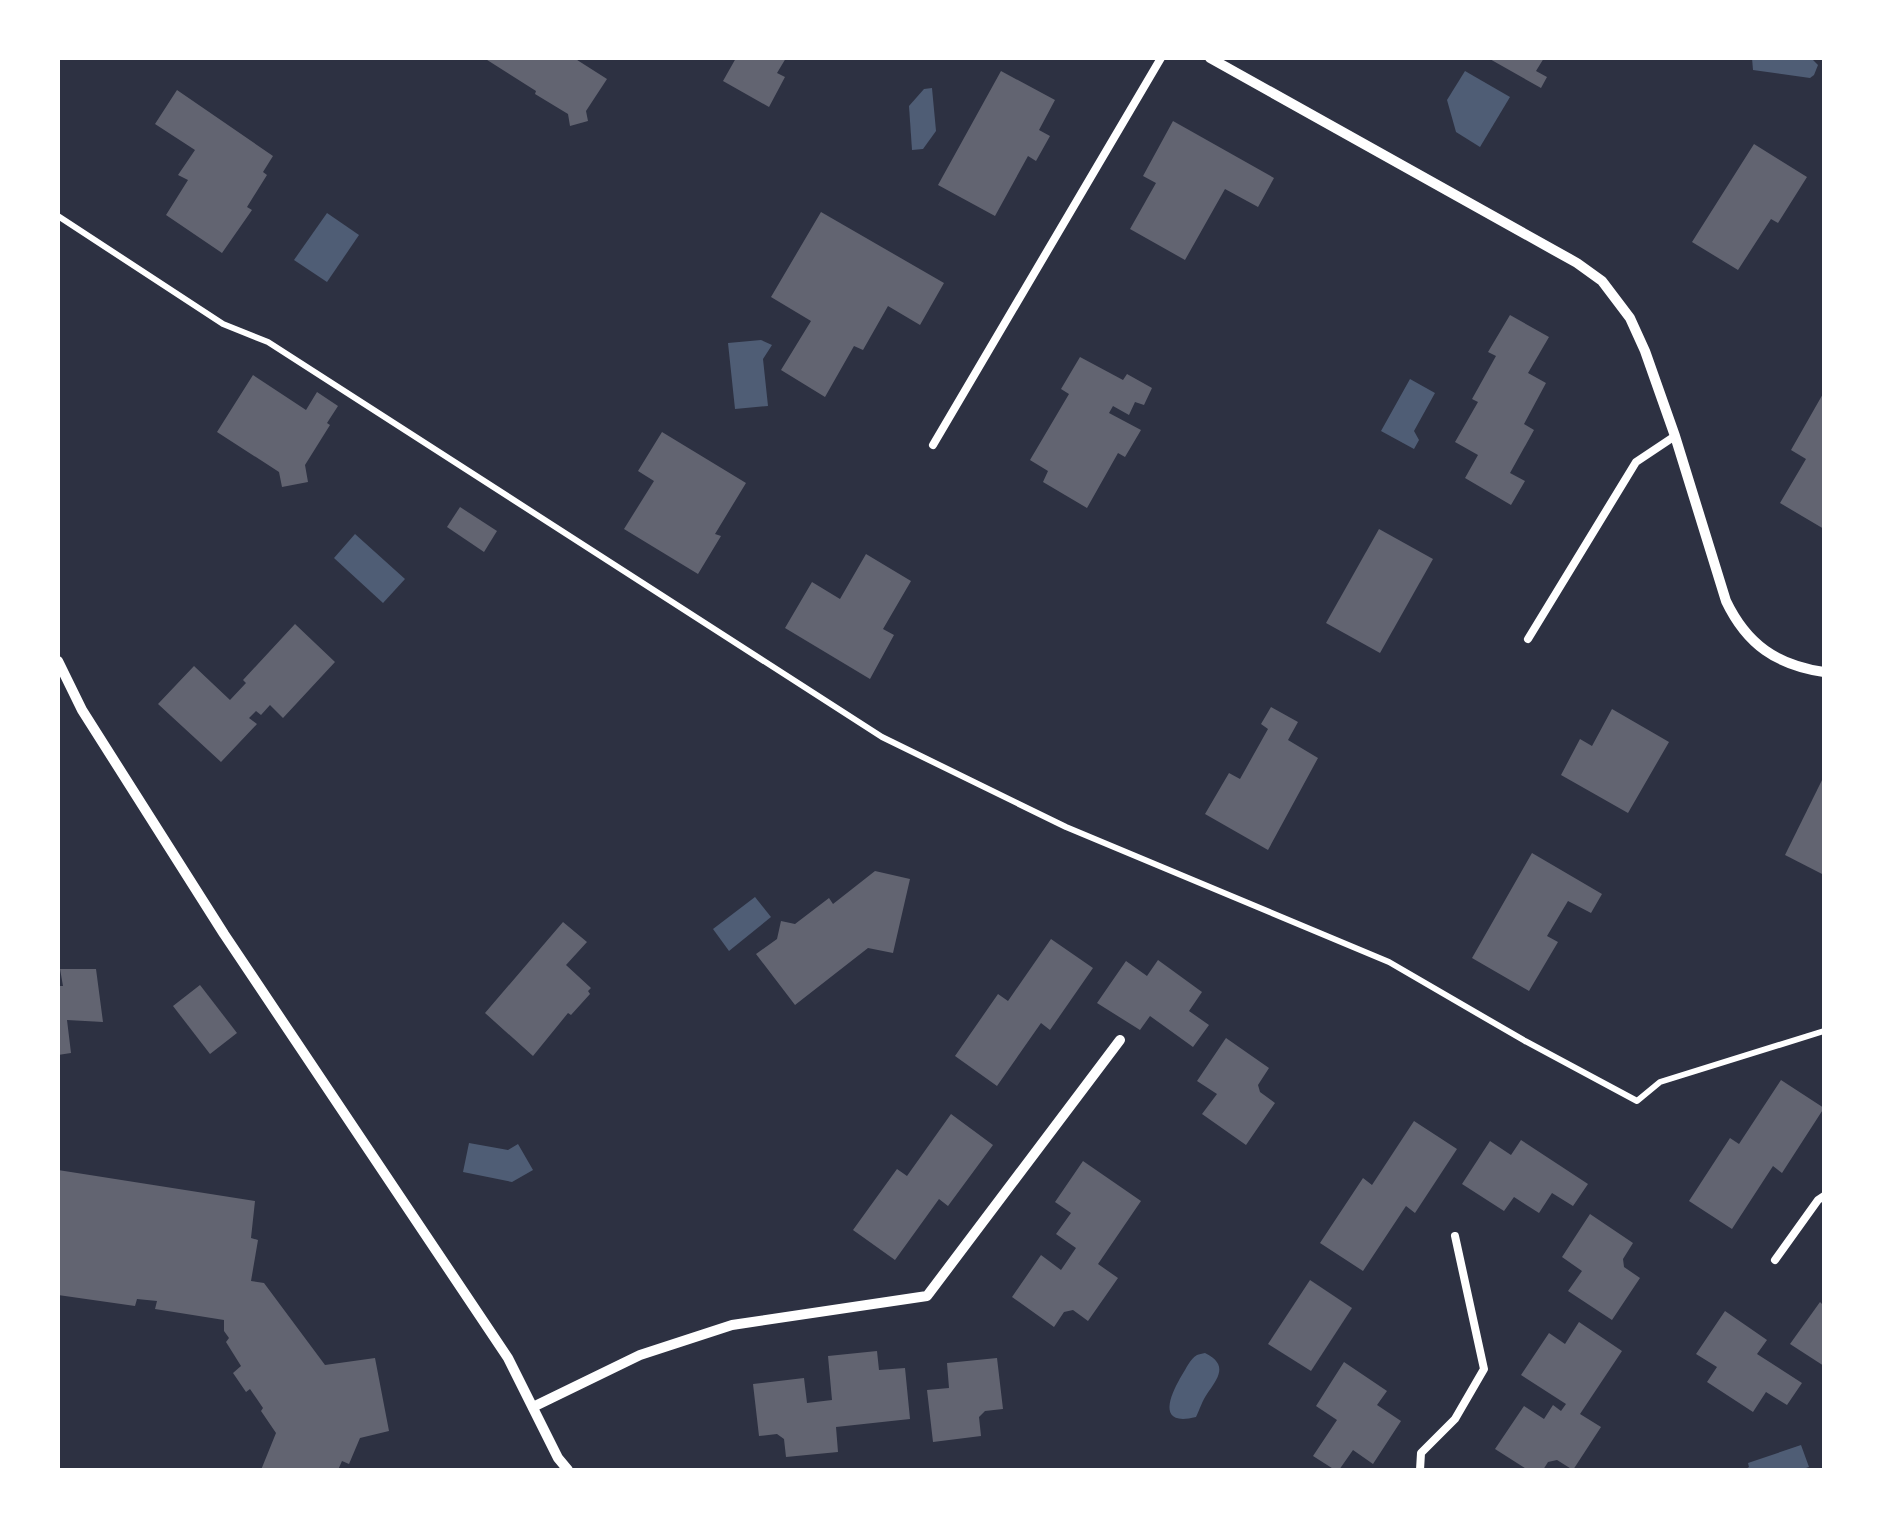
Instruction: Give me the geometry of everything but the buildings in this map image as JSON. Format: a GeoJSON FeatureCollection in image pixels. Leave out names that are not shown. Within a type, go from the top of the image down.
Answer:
{"type":"FeatureCollection","features":[{"type":"Feature","properties":{"kind":"street"},"geometry":{"type":"LineString","coordinates":[[1210,58],[1577,263],[1602,281],[1638,334],[1736,623],[1751,640],[1778,658],[1824,672]]}},
{"type":"Feature","properties":{"kind":"street"},"geometry":{"type":"LineString","coordinates":[[58,661],[82,710],[224,934],[508,1358],[558,1458],[568,1470]]}},
{"type":"Feature","properties":{"kind":"street"},"geometry":{"type":"LineString","coordinates":[[533,1407],[640,1355],[732,1325],[927,1296],[1120,1040]]}},
{"type":"Feature","properties":{"kind":"lane"},"geometry":{"type":"LineString","coordinates":[[933,445],[1161,58]]}},
{"type":"Feature","properties":{"kind":"lane"},"geometry":{"type":"LineString","coordinates":[[1528,639],[1636,462],[1675,436]]}},
{"type":"Feature","properties":{"kind":"lane"},"geometry":{"type":"LineString","coordinates":[[1776,1260],[1824,1196]]}},
{"type":"Feature","properties":{"kind":"lane"},"geometry":{"type":"LineString","coordinates":[[1420,1470],[1421,1453],[1455,1419],[1484,1369],[1456,1236]]}},
{"type":"Feature","properties":{"kind":"path"},"geometry":{"type":"LineString","coordinates":[[58,216],[223,324],[268,342],[882,737],[1066,827],[1388,962],[1637,1101],[1660,1082],[1824,1030]]}},
{"type":"Feature","properties":{"kind":"water"},"geometry":{"type":"Polygon","coordinates":[[[1752,58],[1811,58],[1818,65],[1810,78],[1753,70],[1752,58]]]}},
{"type":"Feature","properties":{"kind":"water"},"geometry":{"type":"Polygon","coordinates":[[[1465,71],[1510,97],[1480,147],[1456,132],[1447,100],[1465,71]]]}},
{"type":"Feature","properties":{"kind":"water"},"geometry":{"type":"Polygon","coordinates":[[[932,88],[936,131],[923,149],[912,150],[909,106],[924,89],[932,88]]]}},
{"type":"Feature","properties":{"kind":"water"},"geometry":{"type":"Polygon","coordinates":[[[327,213],[359,235],[327,282],[294,260],[327,213]]]}},
{"type":"Feature","properties":{"kind":"water"},"geometry":{"type":"Polygon","coordinates":[[[761,340],[772,345],[763,359],[768,406],[735,409],[728,343],[761,340]]]}},
{"type":"Feature","properties":{"kind":"water"},"geometry":{"type":"Polygon","coordinates":[[[1410,379],[1435,393],[1414,431],[1419,440],[1414,449],[1381,431],[1410,379]]]}},
{"type":"Feature","properties":{"kind":"water"},"geometry":{"type":"Polygon","coordinates":[[[355,534],[405,579],[383,603],[334,558],[355,534]]]}},
{"type":"Feature","properties":{"kind":"water"},"geometry":{"type":"Polygon","coordinates":[[[755,897],[771,917],[729,951],[713,929],[755,897]]]}},
{"type":"Feature","properties":{"kind":"water"},"geometry":{"type":"Polygon","coordinates":[[[469,1143],[508,1150],[518,1144],[533,1170],[512,1182],[463,1172],[469,1143]]]}},
{"type":"Feature","properties":{"kind":"water"},"geometry":{"type":"Polygon","coordinates":[[[1205,1353],[1217,1362],[1218,1377],[1196,1417],[1175,1417],[1170,1407],[1174,1391],[1192,1359],[1205,1353]]]}},
{"type":"Feature","properties":{"kind":"water"},"geometry":{"type":"Polygon","coordinates":[[[1801,1445],[1809,1467],[1744,1470],[1748,1463],[1801,1445]]]}}]}
